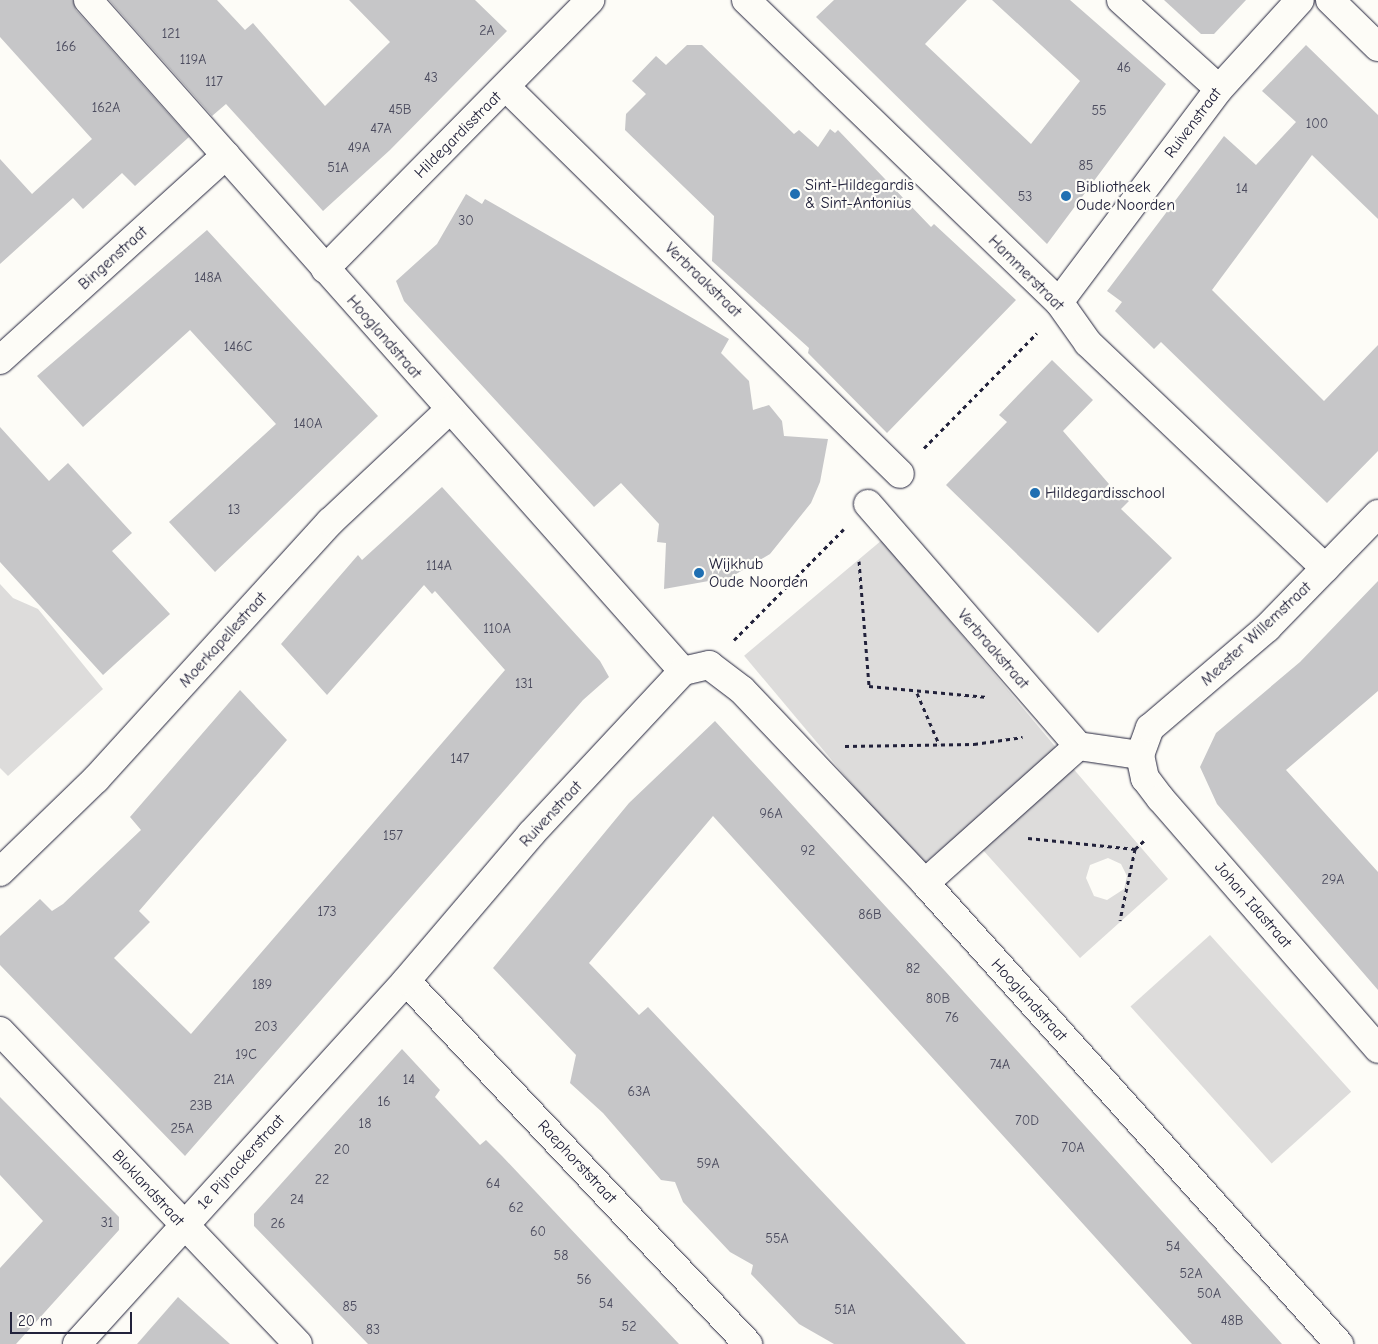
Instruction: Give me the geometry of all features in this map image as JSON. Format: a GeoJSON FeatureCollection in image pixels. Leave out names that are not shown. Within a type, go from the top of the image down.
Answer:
{"type":"FeatureCollection","features":[{"type":"Feature","properties":{"kind":"street","name":"Hooglandstraat"},"geometry":{"type":"LineString","coordinates":[[88,0],[326,269],[448,411],[696,668],[742,690],[925,883],[1340,1344]]}},
{"type":"Feature","properties":{"kind":"street","name":"Hammerstraat"},"geometry":{"type":"LineString","coordinates":[[746,0],[1058,302],[1088,343],[1224,476],[1325,568]]}},
{"type":"Feature","properties":{"kind":"street"},"geometry":{"type":"LineString","coordinates":[[1120,0],[1219,89]]}},
{"type":"Feature","properties":{"kind":"street","name":"Ruivenstraat"},"geometry":{"type":"LineString","coordinates":[[1058,302],[1219,89],[1300,0]]}},
{"type":"Feature","properties":{"kind":"street"},"geometry":{"type":"LineString","coordinates":[[1330,0],[1378,47]]}},
{"type":"Feature","properties":{"kind":"street","name":"Hildegardisstraat"},"geometry":{"type":"LineString","coordinates":[[326,269],[506,87],[579,4]]}},
{"type":"Feature","properties":{"kind":"street","name":"Verbraakstraat"},"geometry":{"type":"LineString","coordinates":[[506,87],[900,474]]}},
{"type":"Feature","properties":{"kind":"street","name":"Bingenstraat"},"geometry":{"type":"LineString","coordinates":[[0,360],[226,155]]}},
{"type":"Feature","properties":{"kind":"street","name":"Moerkapellestraat"},"geometry":{"type":"LineString","coordinates":[[0,872],[96,779],[330,522],[448,411]]}},
{"type":"Feature","properties":{"kind":"street","name":"Verbraakstraat"},"geometry":{"type":"LineString","coordinates":[[868,504],[1072,739]]}},
{"type":"Feature","properties":{"kind":"street","name":"Meester Willemstraat"},"geometry":{"type":"LineString","coordinates":[[1140,755],[1150,728],[1267,628],[1378,514]]}},
{"type":"Feature","properties":{"kind":"street","name":"Ruivenstraat"},"geometry":{"type":"LineString","coordinates":[[406,981],[531,834],[696,668]]}},
{"type":"Feature","properties":{"kind":"street"},"geometry":{"type":"LineString","coordinates":[[925,883],[983,834],[1072,739],[1140,755]]}},
{"type":"Feature","properties":{"kind":"street","name":"Johan Idastraat"},"geometry":{"type":"LineString","coordinates":[[1140,755],[1144,778],[1161,799],[1378,1049]]}},
{"type":"Feature","properties":{"kind":"street","name":"1e Pijnackerstraat"},"geometry":{"type":"LineString","coordinates":[[77,1344],[406,981]]}},
{"type":"Feature","properties":{"kind":"street","name":"Raephorststraat"},"geometry":{"type":"LineString","coordinates":[[406,981],[748,1344]]}},
{"type":"Feature","properties":{"kind":"street","name":"Bloklandstraat"},"geometry":{"type":"LineString","coordinates":[[0,1031],[298,1344]]}},
{"type":"Feature","properties":{"kind":"path"},"geometry":{"type":"LineString","coordinates":[[859,561],[869,686],[917,692],[1035,697]]}},
{"type":"Feature","properties":{"kind":"path"},"geometry":{"type":"LineString","coordinates":[[917,692],[939,745]]}},
{"type":"Feature","properties":{"kind":"path"},"geometry":{"type":"LineString","coordinates":[[841,746],[939,745],[1072,739]]}},
{"type":"Feature","properties":{"kind":"path"},"geometry":{"type":"LineString","coordinates":[[983,834],[1135,849],[1120,920]]}},
{"type":"Feature","properties":{"kind":"shaded area"},"geometry":{"type":"Polygon","coordinates":[[[882,540],[1059,751],[921,866],[744,656],[882,540]]]}},
{"type":"Feature","properties":{"kind":"shaded area"},"geometry":{"type":"Polygon","coordinates":[[[0,584],[13,598],[38,609],[103,689],[8,776],[0,768],[0,584]]]}},
{"type":"Feature","properties":{"kind":"shaded area"},"geometry":{"type":"Polygon","coordinates":[[[1071,766],[1168,879],[1080,958],[982,849],[1071,766]],[[1108,858],[1090,865],[1086,878],[1094,896],[1107,900],[1124,889],[1127,876],[1121,864],[1108,858]]]}},
{"type":"Feature","properties":{"kind":"shaded area"},"geometry":{"type":"Polygon","coordinates":[[[1210,935],[1351,1092],[1272,1163],[1130,1007],[1210,935]]]}},
{"type":"Feature","properties":{"kind":"building"},"geometry":{"type":"Polygon","coordinates":[[[0,0],[73,0],[76,10],[189,137],[135,186],[122,173],[83,209],[73,198],[0,264],[0,159],[32,194],[92,139],[0,37],[0,0]]]}},
{"type":"Feature","properties":{"kind":"building"},"geometry":{"type":"Polygon","coordinates":[[[109,0],[217,0],[245,30],[253,23],[325,106],[390,42],[349,0],[475,0],[507,31],[390,150],[323,211],[226,104],[212,116],[109,0]]]}},
{"type":"Feature","properties":{"kind":"building"},"geometry":{"type":"Polygon","coordinates":[[[834,0],[967,0],[925,44],[1031,144],[1080,81],[992,0],[1070,0],[1166,84],[1047,244],[816,17],[834,0]]]}},
{"type":"Feature","properties":{"kind":"building"},"geometry":{"type":"Polygon","coordinates":[[[1164,0],[1246,0],[1214,34],[1201,34],[1164,0]]]}},
{"type":"Feature","properties":{"kind":"building","name":"Sint-Hildegardis & Sint-Antonius"},"geometry":{"type":"Polygon","coordinates":[[[687,45],[702,45],[794,134],[799,130],[818,147],[830,129],[835,133],[838,130],[931,227],[934,224],[1016,300],[887,433],[808,353],[809,348],[712,261],[714,216],[625,130],[626,114],[646,94],[632,81],[656,56],[666,65],[687,45]]]}},
{"type":"Feature","properties":{"kind":"building"},"geometry":{"type":"Polygon","coordinates":[[[1306,45],[1378,115],[1378,219],[1312,155],[1212,290],[1324,401],[1378,345],[1378,451],[1327,503],[1161,342],[1154,349],[1115,311],[1122,302],[1107,291],[1224,136],[1256,165],[1296,122],[1262,91],[1306,45]]]}},
{"type":"Feature","properties":{"kind":"building"},"geometry":{"type":"Polygon","coordinates":[[[466,194],[482,204],[485,199],[729,339],[721,353],[749,381],[753,410],[769,405],[782,421],[784,436],[828,439],[820,482],[811,503],[770,554],[731,577],[664,589],[666,543],[657,542],[659,524],[621,483],[594,507],[404,301],[396,281],[437,244],[466,194]]]}},
{"type":"Feature","properties":{"kind":"building"},"geometry":{"type":"Polygon","coordinates":[[[207,230],[378,416],[215,572],[169,522],[276,424],[190,330],[83,427],[37,376],[207,230]]]}},
{"type":"Feature","properties":{"kind":"building","name":"Hildegardisschool"},"geometry":{"type":"Polygon","coordinates":[[[1052,360],[1093,400],[1063,431],[1109,484],[1105,488],[1129,501],[1121,509],[1172,558],[1098,633],[946,485],[1007,422],[999,415],[1052,360]]]}},
{"type":"Feature","properties":{"kind":"building"},"geometry":{"type":"Polygon","coordinates":[[[0,427],[49,481],[68,463],[132,533],[112,551],[170,614],[103,675],[0,562],[0,427]]]}},
{"type":"Feature","properties":{"kind":"building"},"geometry":{"type":"Polygon","coordinates":[[[442,487],[600,661],[609,677],[583,700],[185,1156],[0,965],[0,936],[40,899],[52,911],[63,904],[141,830],[130,817],[240,690],[287,740],[139,911],[150,922],[114,958],[191,1034],[505,670],[435,591],[432,594],[424,585],[327,695],[281,644],[358,555],[362,560],[442,487]]]}},
{"type":"Feature","properties":{"kind":"building"},"geometry":{"type":"Polygon","coordinates":[[[1378,581],[1378,691],[1286,770],[1378,872],[1378,990],[1217,804],[1200,767],[1216,733],[1300,662],[1378,581]]]}},
{"type":"Feature","properties":{"kind":"building"},"geometry":{"type":"Polygon","coordinates":[[[715,721],[945,971],[1282,1344],[1192,1344],[713,816],[589,963],[639,1015],[648,1007],[966,1344],[834,1344],[799,1324],[751,1274],[753,1265],[730,1252],[683,1202],[675,1182],[661,1180],[603,1113],[570,1083],[576,1055],[493,968],[629,803],[715,721]]]}},
{"type":"Feature","properties":{"kind":"building"},"geometry":{"type":"Polygon","coordinates":[[[402,1049],[440,1090],[435,1097],[480,1145],[486,1140],[502,1156],[679,1344],[368,1344],[254,1226],[254,1214],[402,1049]]]}},
{"type":"Feature","properties":{"kind":"building"},"geometry":{"type":"Polygon","coordinates":[[[0,1097],[119,1217],[119,1230],[16,1344],[0,1344],[0,1268],[43,1221],[0,1175],[0,1097]]]}},
{"type":"Feature","properties":{"kind":"building"},"geometry":{"type":"Polygon","coordinates":[[[178,1297],[230,1344],[137,1344],[178,1297]]]}},
{"type":"Feature","properties":{"kind":"place","name":"Sint-Hildegardis & Sint-Antonius"},"geometry":{"type":"Point","coordinates":[795,194]}},
{"type":"Feature","properties":{"kind":"place","name":"Bibliotheek Oude Noorden"},"geometry":{"type":"Point","coordinates":[1066,196]}},
{"type":"Feature","properties":{"kind":"place","name":"Hildegardisschool"},"geometry":{"type":"Point","coordinates":[1035,493]}},
{"type":"Feature","properties":{"kind":"place","name":"Wijkhub Oude Noorden"},"geometry":{"type":"Point","coordinates":[699,573]}}]}
